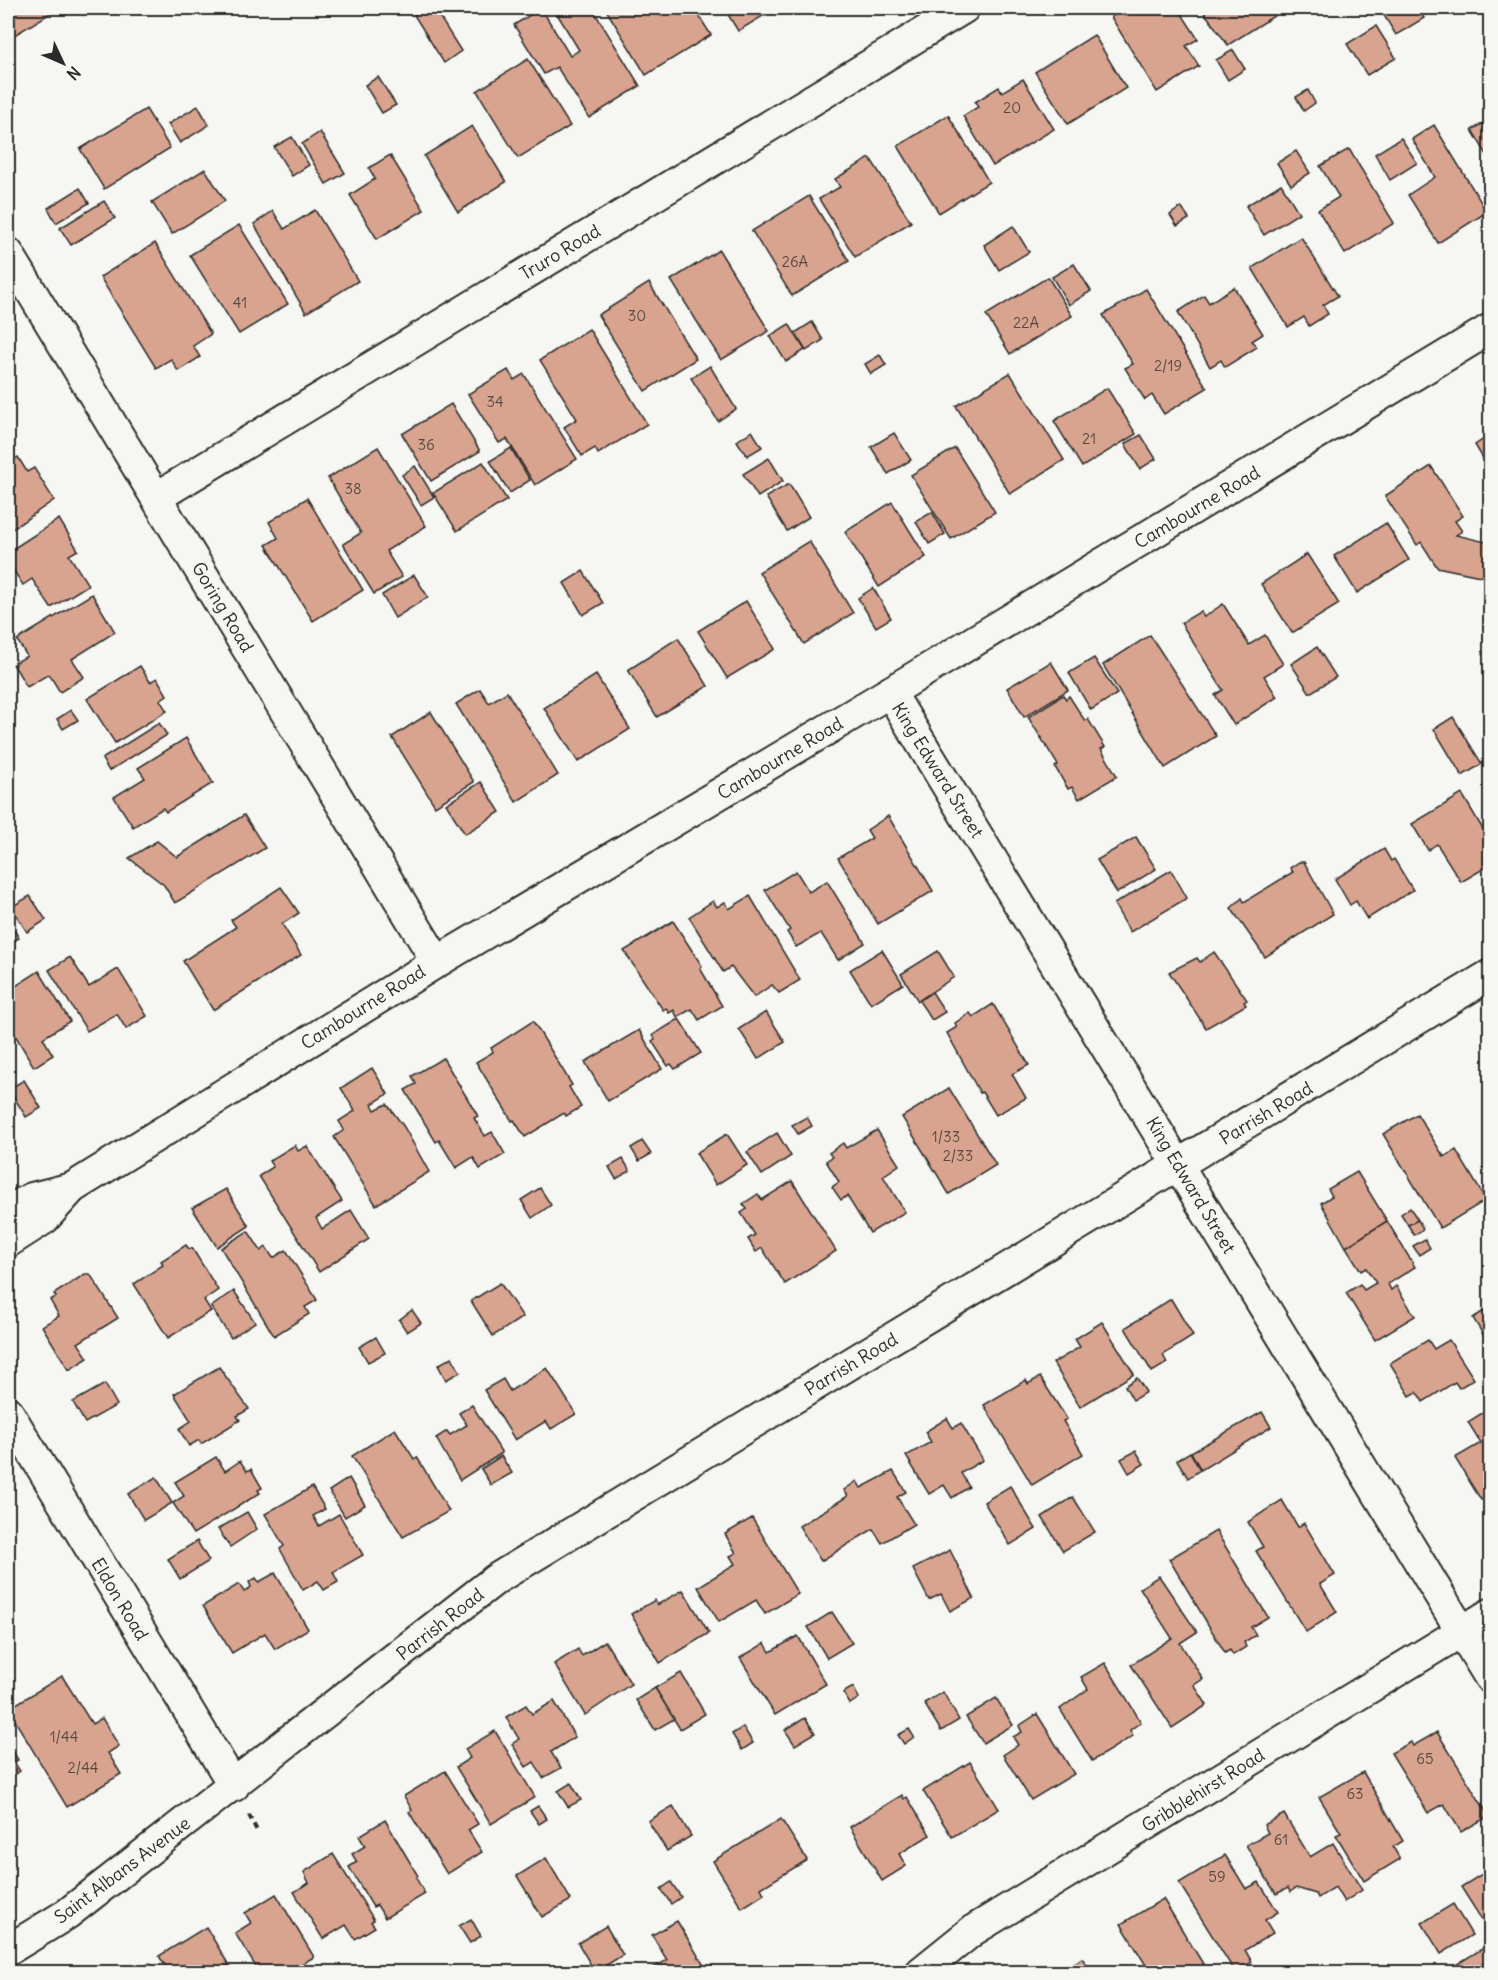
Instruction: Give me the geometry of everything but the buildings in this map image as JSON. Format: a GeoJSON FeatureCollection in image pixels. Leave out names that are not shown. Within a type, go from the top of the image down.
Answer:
{"type":"FeatureCollection","features":[{"type":"Feature","properties":{"kind":"street","name":"Truro Road"},"geometry":{"type":"LineString","coordinates":[[157,497],[964,8]]}},
{"type":"Feature","properties":{"kind":"street","name":"Goring Road"},"geometry":{"type":"LineString","coordinates":[[8,253],[437,962]]}},
{"type":"Feature","properties":{"kind":"street","name":"Cambourne Road"},"geometry":{"type":"LineString","coordinates":[[8,1242],[44,1219],[72,1188],[437,962],[1491,329]]}},
{"type":"Feature","properties":{"kind":"street","name":"King Edward Street"},"geometry":{"type":"LineString","coordinates":[[890,692],[1491,1678]]}},
{"type":"Feature","properties":{"kind":"street","name":"Parrish Road"},"geometry":{"type":"LineString","coordinates":[[234,1786],[496,1579],[601,1513],[1180,1166],[1491,975]]}},
{"type":"Feature","properties":{"kind":"street","name":"Cambourne Road"},"geometry":{"type":"LineString","coordinates":[[8,1211],[32,1198],[72,1188]]}},
{"type":"Feature","properties":{"kind":"street","name":"Eldon Road"},"geometry":{"type":"LineString","coordinates":[[8,1412],[234,1786]]}},
{"type":"Feature","properties":{"kind":"street","name":"Gribblehirst Road"},"geometry":{"type":"LineString","coordinates":[[921,1972],[972,1931],[1491,1614]]}},
{"type":"Feature","properties":{"kind":"street","name":"Saint Albans Avenue"},"geometry":{"type":"LineString","coordinates":[[8,1950],[67,1914],[234,1786]]}}]}
